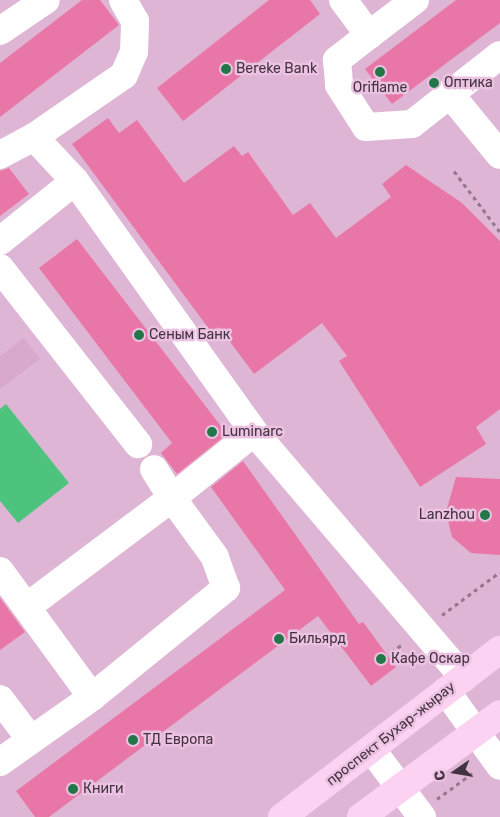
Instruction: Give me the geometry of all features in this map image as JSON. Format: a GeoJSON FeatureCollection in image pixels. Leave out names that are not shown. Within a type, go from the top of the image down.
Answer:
{"type":"FeatureCollection","features":[{"type":"Feature","properties":{"kind":"main road","name":"проспект Бухар-жырау"},"geometry":{"type":"LineString","coordinates":[[282,817],[372,750],[500,650]]}},
{"type":"Feature","properties":{"kind":"main road"},"geometry":{"type":"LineString","coordinates":[[361,817],[400,787],[477,734],[500,714]]}},
{"type":"Feature","properties":{"kind":"lane"},"geometry":{"type":"LineString","coordinates":[[0,31],[46,0]]}},
{"type":"Feature","properties":{"kind":"lane"},"geometry":{"type":"LineString","coordinates":[[0,156],[34,137],[124,75],[134,52],[135,21],[124,0]]}},
{"type":"Feature","properties":{"kind":"lane"},"geometry":{"type":"LineString","coordinates":[[343,0],[369,34]]}},
{"type":"Feature","properties":{"kind":"lane"},"geometry":{"type":"LineString","coordinates":[[414,0],[337,60],[339,86],[366,126],[412,124],[500,55]]}},
{"type":"Feature","properties":{"kind":"lane"},"geometry":{"type":"LineString","coordinates":[[450,93],[500,155]]}},
{"type":"Feature","properties":{"kind":"lane"},"geometry":{"type":"LineString","coordinates":[[34,137],[76,181],[254,432],[422,629],[455,684],[477,734],[497,762]]}},
{"type":"Feature","properties":{"kind":"lane"},"geometry":{"type":"LineString","coordinates":[[0,241],[76,181]]}},
{"type":"Feature","properties":{"kind":"lane"},"geometry":{"type":"LineString","coordinates":[[0,268],[138,444]]}},
{"type":"Feature","properties":{"kind":"lane"},"geometry":{"type":"LineString","coordinates":[[28,606],[172,498],[254,432]]}},
{"type":"Feature","properties":{"kind":"lane"},"geometry":{"type":"LineString","coordinates":[[0,762],[92,697],[226,588],[215,557],[172,498],[154,469]]}},
{"type":"Feature","properties":{"kind":"lane"},"geometry":{"type":"LineString","coordinates":[[0,571],[28,606],[92,697]]}},
{"type":"Feature","properties":{"kind":"lane"},"geometry":{"type":"LineString","coordinates":[[0,699],[31,740]]}},
{"type":"Feature","properties":{"kind":"lane"},"geometry":{"type":"LineString","coordinates":[[372,750],[420,814]]}},
{"type":"Feature","properties":{"kind":"path"},"geometry":{"type":"LineString","coordinates":[[454,171],[500,232]]}},
{"type":"Feature","properties":{"kind":"path"},"geometry":{"type":"LineString","coordinates":[[391,652],[500,572]]}},
{"type":"Feature","properties":{"kind":"path"},"geometry":{"type":"LineString","coordinates":[[420,814],[497,762]]}},
{"type":"Feature","properties":{"kind":"shaded area"},"geometry":{"type":"Polygon","coordinates":[[[24,338],[40,359],[0,389],[0,356],[24,338]]]}},
{"type":"Feature","properties":{"kind":"green space"},"geometry":{"type":"Polygon","coordinates":[[[6,404],[69,483],[18,523],[0,501],[0,409],[6,404]]]}},
{"type":"Feature","properties":{"kind":"building"},"geometry":{"type":"Polygon","coordinates":[[[82,0],[100,0],[119,25],[0,117],[0,63],[82,0]]]}},
{"type":"Feature","properties":{"kind":"building"},"geometry":{"type":"Polygon","coordinates":[[[269,0],[310,0],[320,14],[183,121],[157,88],[269,0]]]}},
{"type":"Feature","properties":{"kind":"building"},"geometry":{"type":"Polygon","coordinates":[[[456,0],[500,0],[500,23],[392,104],[365,69],[456,0]]]}},
{"type":"Feature","properties":{"kind":"building"},"geometry":{"type":"Polygon","coordinates":[[[108,118],[119,133],[137,120],[184,183],[234,146],[242,156],[248,152],[293,215],[310,203],[336,238],[391,197],[382,184],[406,165],[462,203],[500,241],[500,409],[476,427],[486,444],[420,487],[339,361],[347,356],[322,323],[254,374],[219,327],[212,333],[72,144],[108,118]]]}},
{"type":"Feature","properties":{"kind":"building"},"geometry":{"type":"Polygon","coordinates":[[[9,168],[29,194],[0,216],[0,171],[9,168]]]}},
{"type":"Feature","properties":{"kind":"building"},"geometry":{"type":"Polygon","coordinates":[[[77,239],[227,434],[177,474],[161,453],[172,443],[39,268],[77,239]]]}},
{"type":"Feature","properties":{"kind":"building"},"geometry":{"type":"Polygon","coordinates":[[[243,461],[359,624],[363,622],[396,667],[371,686],[318,616],[49,817],[35,817],[16,791],[285,590],[211,487],[243,461]]]}},
{"type":"Feature","properties":{"kind":"building"},"geometry":{"type":"Polygon","coordinates":[[[456,477],[500,479],[500,555],[471,553],[452,537],[446,512],[456,477]]]}},
{"type":"Feature","properties":{"kind":"building"},"geometry":{"type":"Polygon","coordinates":[[[0,598],[25,632],[0,650],[0,598]]]}},
{"type":"Feature","properties":{"kind":"place","name":"Bereke Bank"},"geometry":{"type":"Point","coordinates":[226,69]}},
{"type":"Feature","properties":{"kind":"place","name":"Oriflame"},"geometry":{"type":"Point","coordinates":[380,72]}},
{"type":"Feature","properties":{"kind":"place","name":"Оптика"},"geometry":{"type":"Point","coordinates":[434,83]}},
{"type":"Feature","properties":{"kind":"place","name":"Сеным Банк"},"geometry":{"type":"Point","coordinates":[139,335]}},
{"type":"Feature","properties":{"kind":"place","name":"Luminarc"},"geometry":{"type":"Point","coordinates":[212,432]}},
{"type":"Feature","properties":{"kind":"place","name":"Lanzhou"},"geometry":{"type":"Point","coordinates":[485,515]}},
{"type":"Feature","properties":{"kind":"place","name":"Бильярд"},"geometry":{"type":"Point","coordinates":[279,639]}},
{"type":"Feature","properties":{"kind":"place","name":"Кафе Оскар"},"geometry":{"type":"Point","coordinates":[381,659]}},
{"type":"Feature","properties":{"kind":"place","name":"ТД Европа"},"geometry":{"type":"Point","coordinates":[133,740]}},
{"type":"Feature","properties":{"kind":"place","name":"Книги"},"geometry":{"type":"Point","coordinates":[73,789]}}]}
